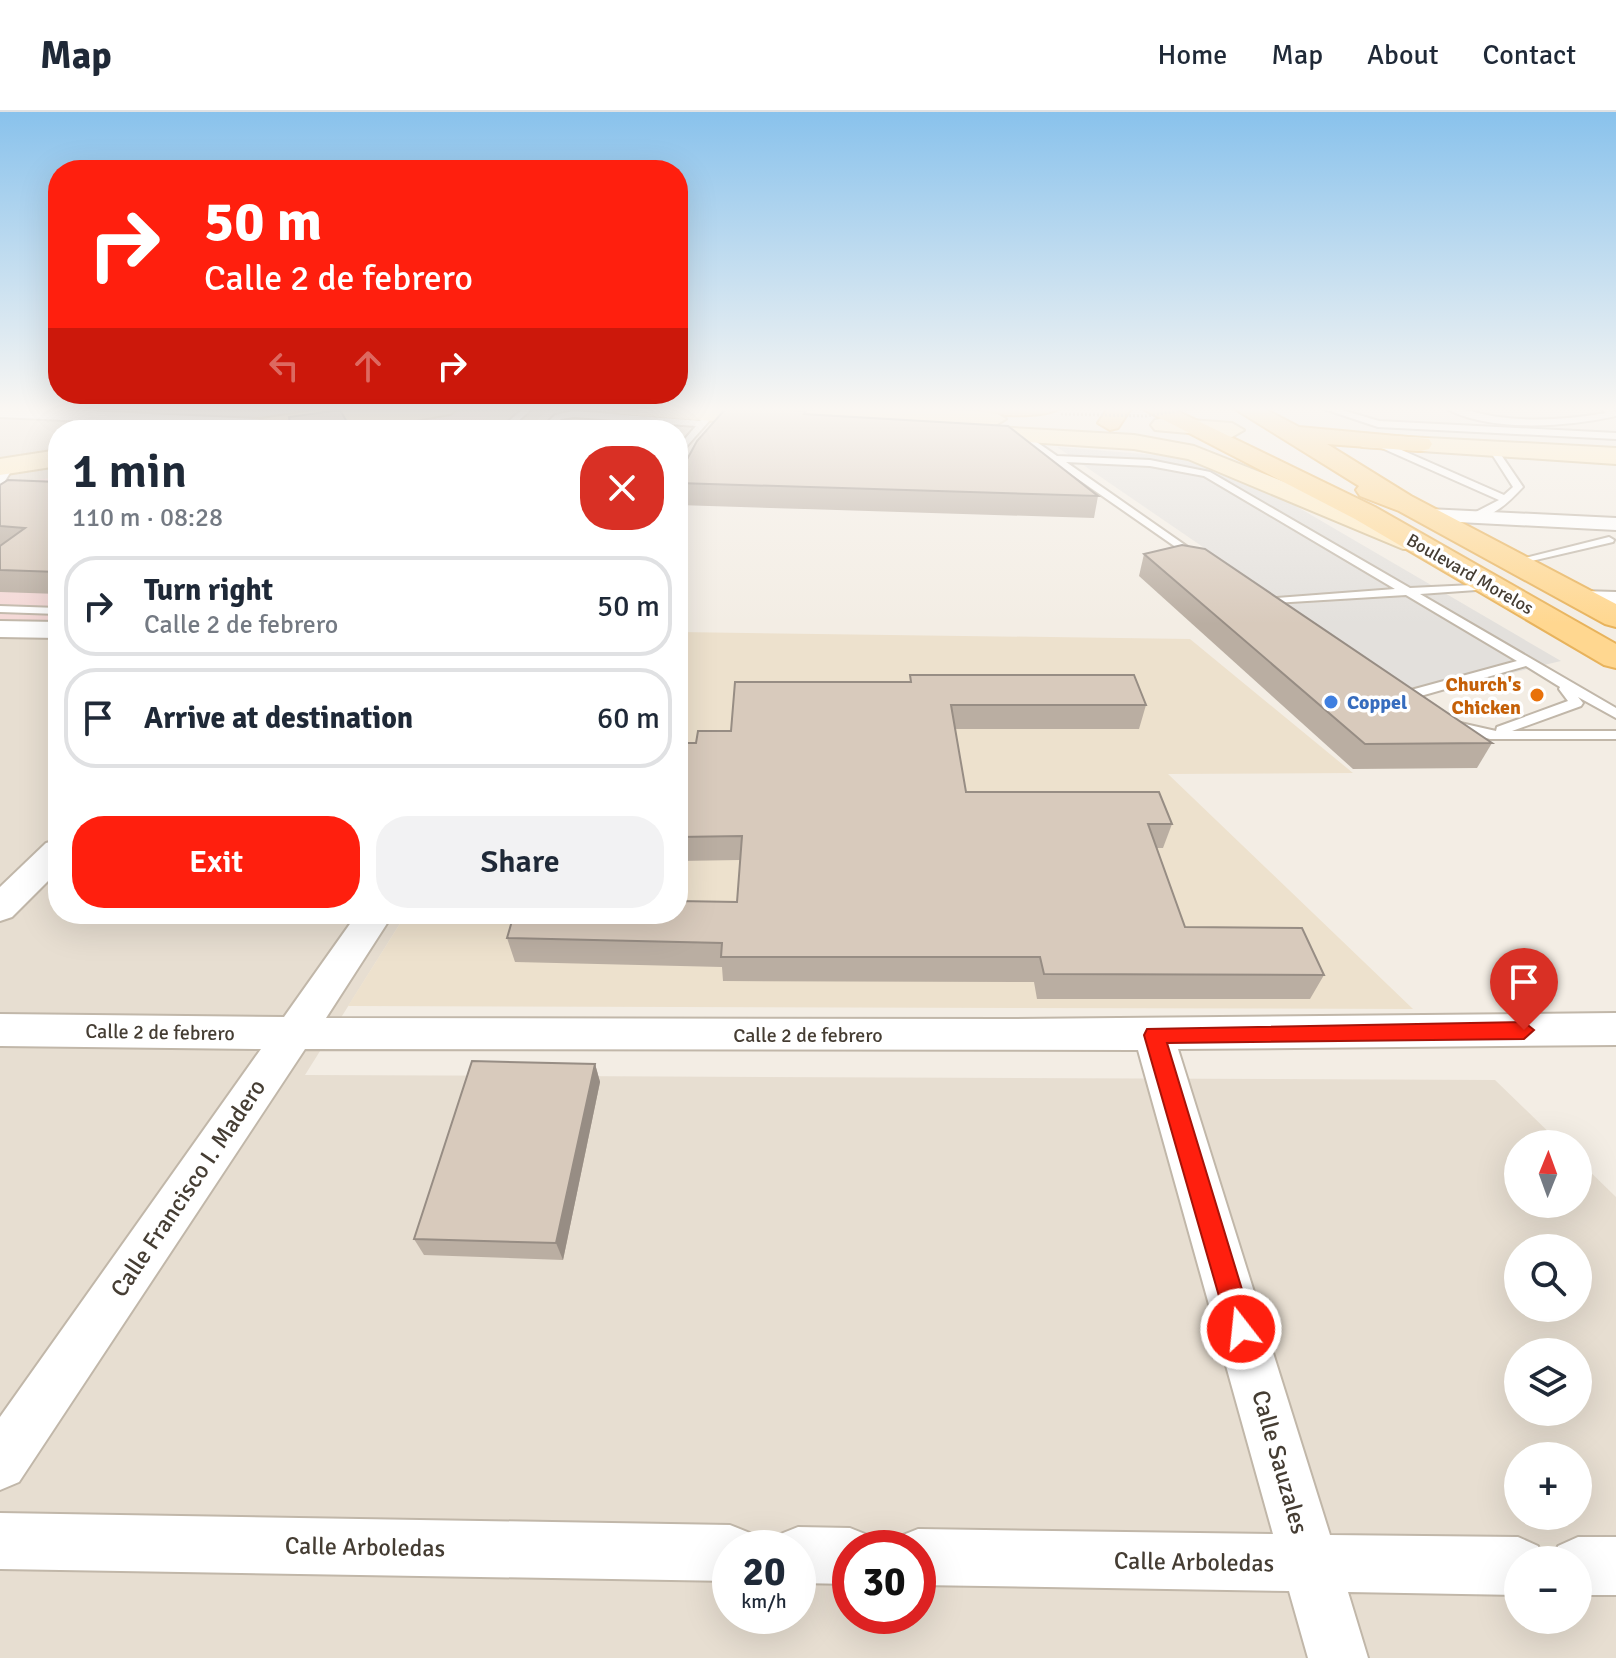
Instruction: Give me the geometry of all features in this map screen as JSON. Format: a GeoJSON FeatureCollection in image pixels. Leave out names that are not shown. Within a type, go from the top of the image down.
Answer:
{"type":"FeatureCollection","features":[{"type":"Feature","properties":{"kind":"main road"},"geometry":{"type":"LineString","coordinates":[[1257,479],[1419,546]]}},
{"type":"Feature","properties":{"kind":"main road","name":"Boulevard Morelos"},"geometry":{"type":"LineString","coordinates":[[1326,479],[1365,513],[1616,658]]}},
{"type":"Feature","properties":{"kind":"main road","name":"Boulevard Morelos"},"geometry":{"type":"LineString","coordinates":[[1352,479],[1419,510],[1616,617]]}},
{"type":"Feature","properties":{"kind":"main road"},"geometry":{"type":"LineString","coordinates":[[1366,479],[1419,510]]}},
{"type":"Feature","properties":{"kind":"street"},"geometry":{"type":"LineString","coordinates":[[1419,510],[1474,517],[1582,522],[1614,536]]}},
{"type":"Feature","properties":{"kind":"street"},"geometry":{"type":"LineString","coordinates":[[1581,598],[1616,599]]}},
{"type":"Feature","properties":{"kind":"street"},"geometry":{"type":"LineString","coordinates":[[0,629],[48,630]]}},
{"type":"Feature","properties":{"kind":"street"},"geometry":{"type":"LineString","coordinates":[[0,908],[48,861]]}},
{"type":"Feature","properties":{"kind":"street","name":"Calle Francisco I. Madero"},"geometry":{"type":"LineString","coordinates":[[0,1463],[369,924]]}},
{"type":"Feature","properties":{"kind":"street","name":"Calle 2 de febrero"},"geometry":{"type":"LineString","coordinates":[[0,1030],[294,1034],[1154,1035],[1616,1029]]}},
{"type":"Feature","properties":{"kind":"street","name":"Calle Sauzales"},"geometry":{"type":"LineString","coordinates":[[1154,1035],[1338,1658]]}},
{"type":"Feature","properties":{"kind":"street","name":"Calle Arboledas"},"geometry":{"type":"LineString","coordinates":[[0,1541],[712,1553]]}},
{"type":"Feature","properties":{"kind":"street","name":"Calle Arboledas"},"geometry":{"type":"LineString","coordinates":[[936,1557],[1504,1566]]}},
{"type":"Feature","properties":{"kind":"street"},"geometry":{"type":"LineString","coordinates":[[1592,1566],[1616,1566]]}},
{"type":"Feature","properties":{"kind":"lane"},"geometry":{"type":"LineString","coordinates":[[1085,479],[1211,566]]}},
{"type":"Feature","properties":{"kind":"lane"},"geometry":{"type":"LineString","coordinates":[[1216,479],[1616,714]]}},
{"type":"Feature","properties":{"kind":"lane"},"geometry":{"type":"LineString","coordinates":[[1457,479],[1505,499]]}},
{"type":"Feature","properties":{"kind":"lane"},"geometry":{"type":"LineString","coordinates":[[1474,517],[1495,509],[1518,484],[1514,479]]}},
{"type":"Feature","properties":{"kind":"lane"},"geometry":{"type":"LineString","coordinates":[[1514,562],[1614,536]]}},
{"type":"Feature","properties":{"kind":"lane"},"geometry":{"type":"LineString","coordinates":[[1263,602],[1492,586]]}},
{"type":"Feature","properties":{"kind":"lane"},"geometry":{"type":"LineString","coordinates":[[1250,593],[1289,619]]}},
{"type":"Feature","properties":{"kind":"lane"},"geometry":{"type":"LineString","coordinates":[[0,609],[48,611]]}},
{"type":"Feature","properties":{"kind":"lane"},"geometry":{"type":"LineString","coordinates":[[1392,688],[1411,700],[1528,662]]}},
{"type":"Feature","properties":{"kind":"lane"},"geometry":{"type":"LineString","coordinates":[[1490,735],[1576,703],[1559,681]]}},
{"type":"Feature","properties":{"kind":"lane"},"geometry":{"type":"LineString","coordinates":[[1440,720],[1490,735],[1616,735]]}},
{"type":"Feature","properties":{"kind":"shaded area"},"geometry":{"type":"Polygon","coordinates":[[[0,479],[48,479],[48,924],[400,924],[305,1075],[1495,1080],[1547,1130],[1504,1130],[1504,1218],[1592,1218],[1592,1174],[1616,1197],[1616,1658],[0,1658],[0,479]]]}},
{"type":"Feature","properties":{"kind":"shaded area"},"geometry":{"type":"Polygon","coordinates":[[[48,479],[48,621],[0,621],[0,485],[48,479]]]}},
{"type":"Feature","properties":{"kind":"shaded area"},"geometry":{"type":"Polygon","coordinates":[[[1104,479],[1253,481],[1561,661],[1419,695],[1104,479]]]}},
{"type":"Feature","properties":{"kind":"shaded area"},"geometry":{"type":"Polygon","coordinates":[[[688,632],[1190,639],[1353,773],[1168,774],[1413,1009],[348,1006],[400,924],[688,924],[688,632]]]}},
{"type":"Feature","properties":{"kind":"building"},"geometry":{"type":"Polygon","coordinates":[[[688,479],[1076,479],[1098,496],[688,483],[688,479]]]}},
{"type":"Feature","properties":{"kind":"building"},"geometry":{"type":"Polygon","coordinates":[[[8,480],[48,482],[48,572],[0,570],[0,546],[25,528],[0,526],[0,485],[8,480]]]}},
{"type":"Feature","properties":{"kind":"building"},"geometry":{"type":"Polygon","coordinates":[[[1182,545],[1205,549],[1492,743],[1365,744],[1144,554],[1182,545]]]}},
{"type":"Feature","properties":{"kind":"building"},"geometry":{"type":"Polygon","coordinates":[[[910,675],[1134,675],[1146,705],[951,705],[966,792],[1159,792],[1172,824],[1148,824],[1185,927],[1302,928],[1324,975],[1044,974],[1040,957],[721,957],[722,943],[507,938],[511,924],[688,924],[688,901],[737,902],[742,836],[688,837],[688,743],[696,743],[698,731],[731,731],[735,682],[911,682],[910,675]]]}},
{"type":"Feature","properties":{"kind":"building"},"geometry":{"type":"Polygon","coordinates":[[[472,1061],[595,1064],[556,1243],[414,1239],[472,1061]]]}},
{"type":"Feature","properties":{"kind":"place","name":"Church's Chicken"},"geometry":{"type":"Point","coordinates":[1537,695]}},
{"type":"Feature","properties":{"kind":"place","name":"Coppel"},"geometry":{"type":"Point","coordinates":[1331,702]}},
{"type":"Feature","properties":{"kind":"route"},"geometry":{"type":"LineString","coordinates":[[1241,1329],[1154,1035],[1524,1030]]}}]}
